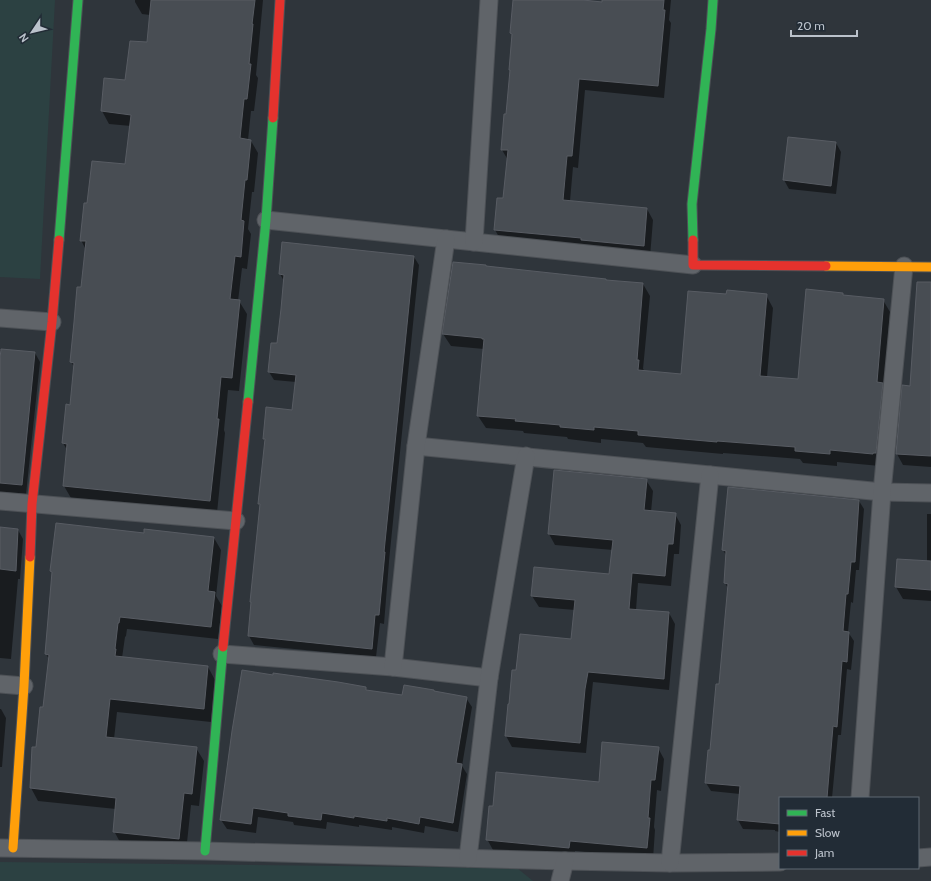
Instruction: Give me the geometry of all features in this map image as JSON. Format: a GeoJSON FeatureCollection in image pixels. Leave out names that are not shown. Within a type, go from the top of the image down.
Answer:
{"type":"FeatureCollection","features":[{"type":"Feature","properties":{"kind":"street"},"geometry":{"type":"LineString","coordinates":[[78,0],[52,322],[32,504],[24,686],[7,848],[205,851],[670,863],[779,862]]}},
{"type":"Feature","properties":{"kind":"street"},"geometry":{"type":"LineString","coordinates":[[205,851],[222,654],[266,220],[280,0]]}},
{"type":"Feature","properties":{"kind":"street"},"geometry":{"type":"LineString","coordinates":[[474,242],[489,0]]}},
{"type":"Feature","properties":{"kind":"street"},"geometry":{"type":"LineString","coordinates":[[693,265],[692,204],[713,0]]}},
{"type":"Feature","properties":{"kind":"street"},"geometry":{"type":"LineString","coordinates":[[266,220],[693,265],[931,267]]}},
{"type":"Feature","properties":{"kind":"street"},"geometry":{"type":"LineString","coordinates":[[393,667],[416,446],[446,239]]}},
{"type":"Feature","properties":{"kind":"street"},"geometry":{"type":"LineString","coordinates":[[860,797],[882,492],[904,266]]}},
{"type":"Feature","properties":{"kind":"street"},"geometry":{"type":"LineString","coordinates":[[0,318],[52,322]]}},
{"type":"Feature","properties":{"kind":"street"},"geometry":{"type":"LineString","coordinates":[[416,446],[882,492],[931,493]]}},
{"type":"Feature","properties":{"kind":"street"},"geometry":{"type":"LineString","coordinates":[[468,858],[489,678],[526,456]]}},
{"type":"Feature","properties":{"kind":"street"},"geometry":{"type":"LineString","coordinates":[[670,863],[710,475]]}},
{"type":"Feature","properties":{"kind":"street"},"geometry":{"type":"LineString","coordinates":[[0,501],[236,521]]}},
{"type":"Feature","properties":{"kind":"street"},"geometry":{"type":"LineString","coordinates":[[222,654],[393,667],[489,678]]}},
{"type":"Feature","properties":{"kind":"street"},"geometry":{"type":"LineString","coordinates":[[0,684],[24,686]]}},
{"type":"Feature","properties":{"kind":"street"},"geometry":{"type":"LineString","coordinates":[[919,858],[931,857]]}},
{"type":"Feature","properties":{"kind":"street"},"geometry":{"type":"LineString","coordinates":[[560,881],[565,861]]}},
{"type":"Feature","properties":{"kind":"green space"},"geometry":{"type":"Polygon","coordinates":[[[0,0],[55,0],[40,279],[0,277],[0,0]]]}},
{"type":"Feature","properties":{"kind":"green space"},"geometry":{"type":"Polygon","coordinates":[[[0,862],[517,868],[533,881],[0,881],[0,862]]]}},
{"type":"Feature","properties":{"kind":"building"},"geometry":{"type":"Polygon","coordinates":[[[151,0],[255,0],[249,64],[251,64],[247,99],[244,99],[240,138],[251,140],[241,220],[244,221],[241,257],[235,256],[230,299],[240,300],[232,378],[221,377],[217,419],[219,419],[210,501],[63,486],[67,444],[62,443],[66,404],[70,405],[74,363],[70,362],[77,287],[81,287],[86,241],[80,241],[84,203],[87,203],[92,161],[125,164],[131,115],[101,111],[104,78],[125,80],[130,41],[147,42],[151,0]]]}},
{"type":"Feature","properties":{"kind":"building"},"geometry":{"type":"Polygon","coordinates":[[[513,0],[583,0],[602,2],[602,0],[664,0],[663,10],[665,10],[658,86],[579,79],[572,156],[567,156],[563,200],[647,208],[644,246],[581,240],[581,238],[494,230],[497,198],[503,198],[508,150],[501,150],[510,70],[512,34],[510,33],[513,0]]]}},
{"type":"Feature","properties":{"kind":"building"},"geometry":{"type":"Polygon","coordinates":[[[788,137],[836,142],[831,186],[783,180],[788,137]]]}},
{"type":"Feature","properties":{"kind":"building"},"geometry":{"type":"Polygon","coordinates":[[[282,242],[414,256],[379,615],[375,615],[372,649],[248,636],[260,504],[258,504],[265,439],[263,439],[266,407],[292,410],[296,375],[268,372],[271,343],[277,343],[281,309],[284,275],[279,274],[282,242]]]}},
{"type":"Feature","properties":{"kind":"building"},"geometry":{"type":"Polygon","coordinates":[[[453,262],[643,283],[637,360],[639,360],[638,370],[681,374],[688,291],[726,294],[727,290],[767,294],[760,376],[798,379],[806,289],[843,293],[843,295],[884,299],[877,382],[883,383],[876,453],[830,450],[830,454],[795,451],[795,447],[638,435],[638,431],[594,427],[594,430],[560,427],[560,425],[515,421],[516,419],[477,416],[484,339],[442,334],[453,262]]]}},
{"type":"Feature","properties":{"kind":"building"},"geometry":{"type":"Polygon","coordinates":[[[917,282],[931,282],[931,456],[896,454],[902,385],[910,386],[917,282]]]}},
{"type":"Feature","properties":{"kind":"building"},"geometry":{"type":"Polygon","coordinates":[[[1,349],[35,352],[22,485],[0,483],[1,349]]]}},
{"type":"Feature","properties":{"kind":"building"},"geometry":{"type":"Polygon","coordinates":[[[554,470],[647,479],[644,510],[676,513],[673,544],[668,544],[665,576],[632,573],[629,609],[669,612],[664,679],[588,672],[580,743],[505,736],[512,670],[516,670],[520,634],[571,639],[575,600],[531,596],[534,567],[609,574],[613,540],[548,534],[554,470]]]}},
{"type":"Feature","properties":{"kind":"building"},"geometry":{"type":"Polygon","coordinates":[[[728,487],[859,500],[855,562],[851,562],[848,594],[846,594],[843,631],[849,632],[847,662],[842,661],[837,727],[833,726],[827,797],[779,797],[779,824],[737,820],[740,786],[705,783],[708,750],[710,750],[716,684],[719,684],[728,584],[724,583],[726,551],[722,550],[728,487]]]}},
{"type":"Feature","properties":{"kind":"building"},"geometry":{"type":"Polygon","coordinates":[[[56,523],[144,533],[144,529],[214,537],[208,591],[215,592],[211,627],[120,617],[118,623],[115,656],[208,666],[204,709],[110,699],[106,737],[197,747],[192,794],[184,793],[179,839],[113,832],[116,798],[30,788],[32,747],[36,747],[40,707],[43,707],[49,655],[45,654],[52,572],[50,571],[56,523]]]}},
{"type":"Feature","properties":{"kind":"building"},"geometry":{"type":"Polygon","coordinates":[[[0,527],[18,529],[16,571],[0,569],[0,527]]]}},
{"type":"Feature","properties":{"kind":"building"},"geometry":{"type":"Polygon","coordinates":[[[897,559],[931,561],[931,590],[895,587],[897,559]]]}},
{"type":"Feature","properties":{"kind":"building"},"geometry":{"type":"Polygon","coordinates":[[[242,670],[338,682],[366,687],[366,690],[402,695],[404,685],[467,697],[456,763],[462,764],[453,823],[420,817],[419,824],[387,818],[387,821],[322,813],[321,820],[288,816],[288,813],[253,808],[251,824],[220,820],[242,670]]]}},
{"type":"Feature","properties":{"kind":"building"},"geometry":{"type":"Polygon","coordinates":[[[602,742],[659,747],[655,780],[651,780],[648,818],[650,818],[647,848],[570,841],[569,848],[486,840],[489,806],[493,806],[496,772],[599,782],[602,742]]]}},
{"type":"Feature","properties":{"kind":"traffic: fast"},"geometry":{"type":"LineString","coordinates":[[59,240],[78,0]]}},
{"type":"Feature","properties":{"kind":"traffic: fast"},"geometry":{"type":"LineString","coordinates":[[693,240],[692,204],[713,0]]}},
{"type":"Feature","properties":{"kind":"traffic: fast"},"geometry":{"type":"LineString","coordinates":[[248,402],[266,220],[273,118]]}},
{"type":"Feature","properties":{"kind":"traffic: fast"},"geometry":{"type":"LineString","coordinates":[[205,851],[223,647]]}},
{"type":"Feature","properties":{"kind":"traffic: slow"},"geometry":{"type":"LineString","coordinates":[[826,266],[931,267]]}},
{"type":"Feature","properties":{"kind":"traffic: slow"},"geometry":{"type":"LineString","coordinates":[[13,848],[24,686],[30,557]]}},
{"type":"Feature","properties":{"kind":"traffic: jam"},"geometry":{"type":"LineString","coordinates":[[273,118],[280,0]]}},
{"type":"Feature","properties":{"kind":"traffic: jam"},"geometry":{"type":"LineString","coordinates":[[30,557],[32,504],[52,322],[59,240]]}},
{"type":"Feature","properties":{"kind":"traffic: jam"},"geometry":{"type":"LineString","coordinates":[[693,240],[693,265],[826,266]]}},
{"type":"Feature","properties":{"kind":"traffic: jam"},"geometry":{"type":"LineString","coordinates":[[223,647],[248,402]]}}]}
